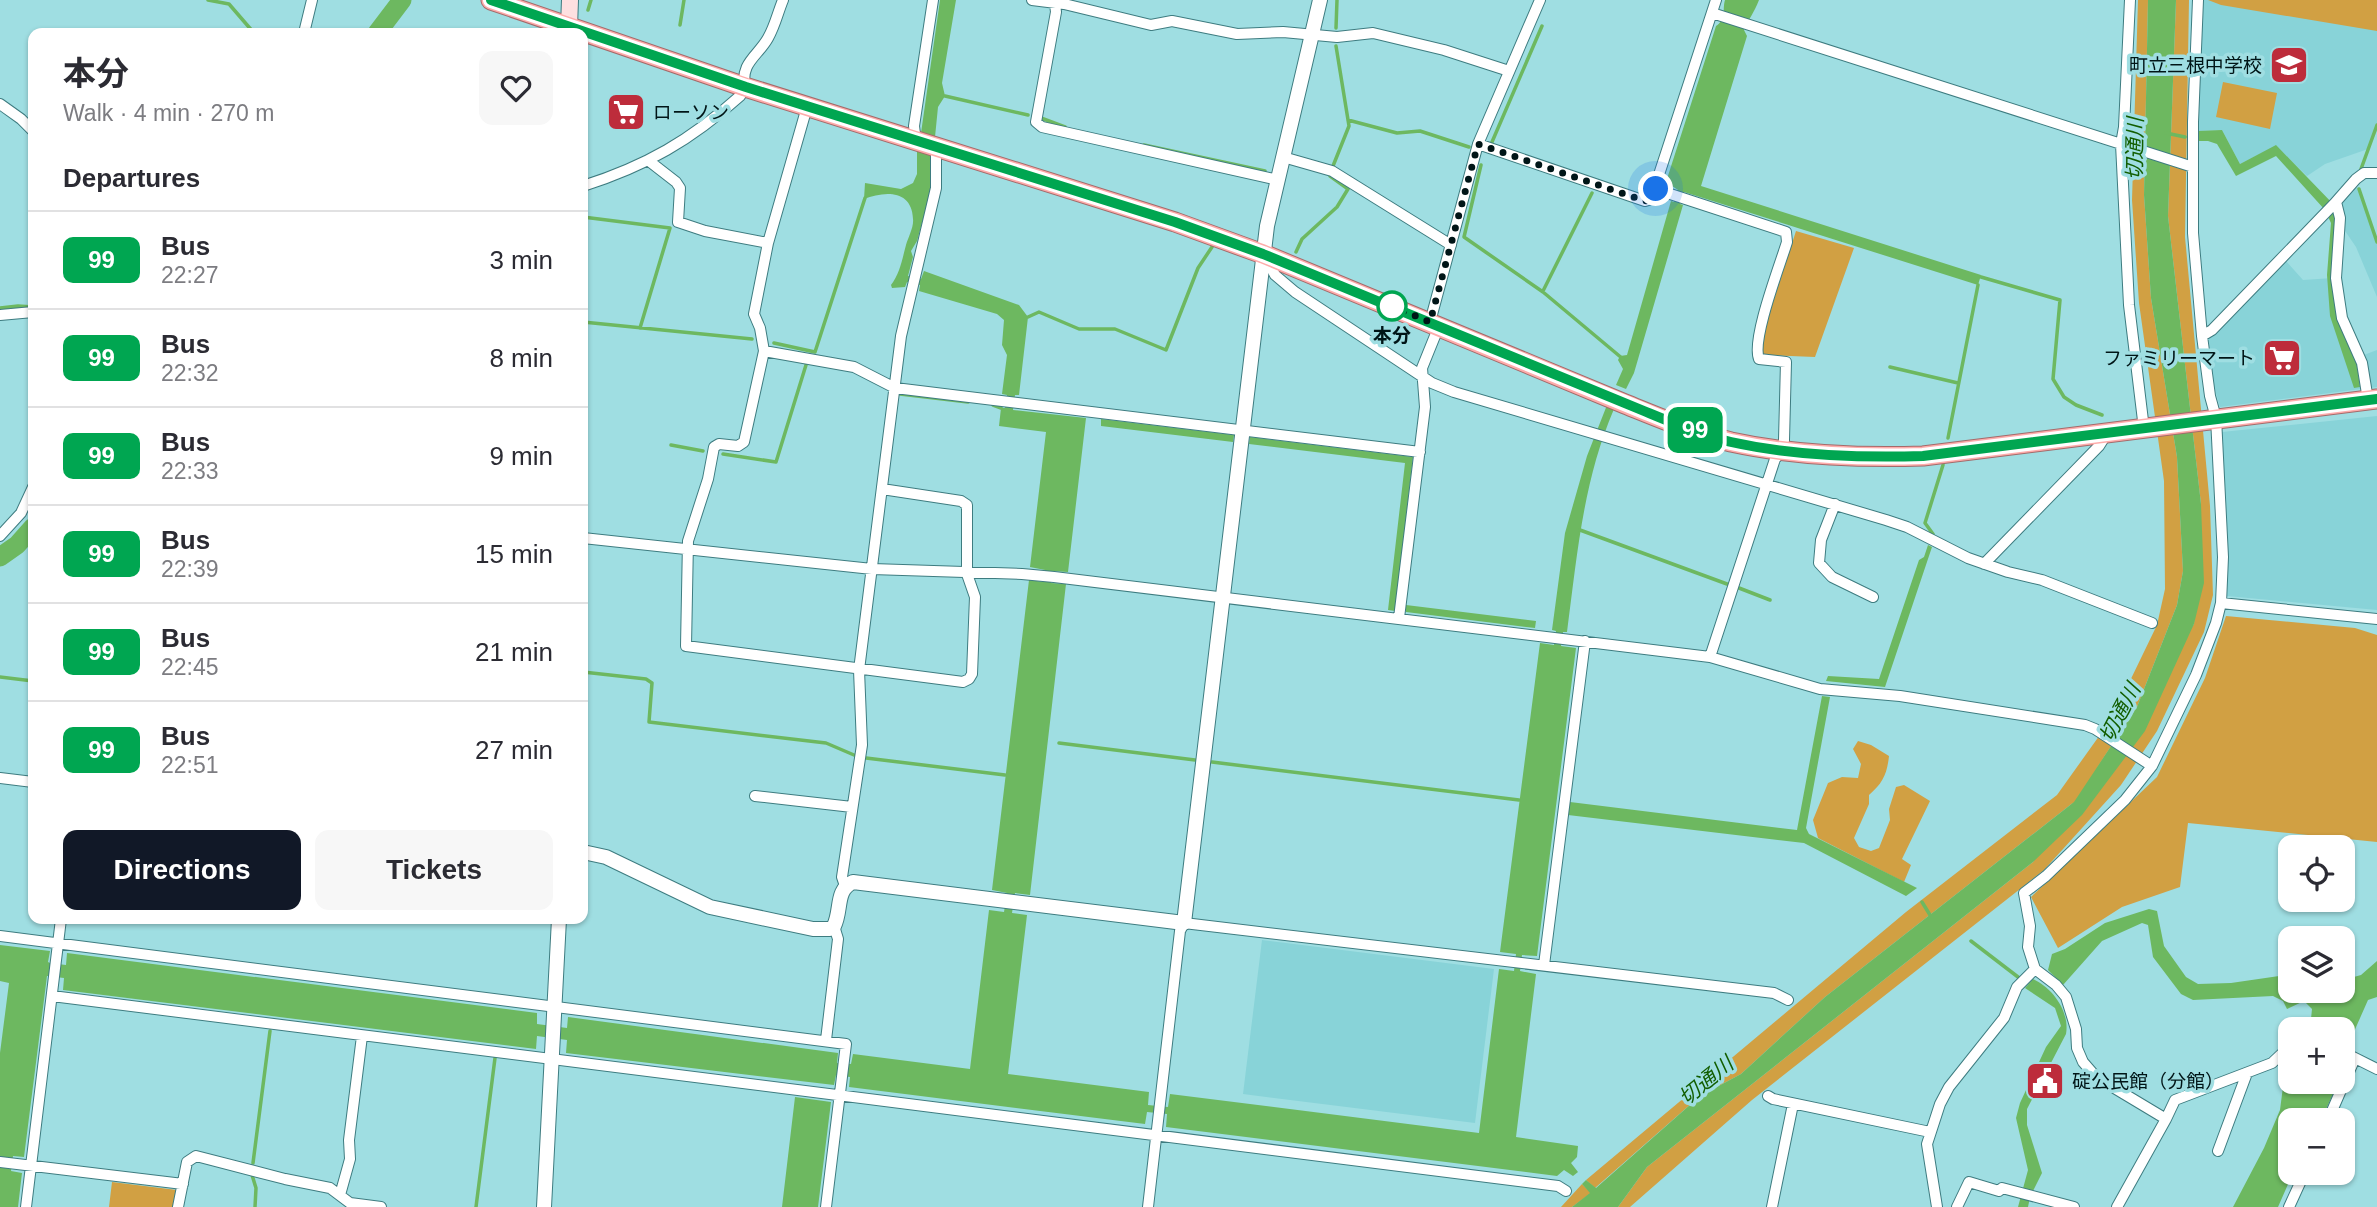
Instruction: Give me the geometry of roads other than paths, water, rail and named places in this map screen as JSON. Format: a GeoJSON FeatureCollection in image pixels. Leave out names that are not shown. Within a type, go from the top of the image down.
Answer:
{"type":"FeatureCollection","features":[{"type":"Feature","properties":{"kind":"highway"},"geometry":{"type":"LineString","coordinates":[[491,0],[557,28]]}},
{"type":"Feature","properties":{"kind":"highway"},"geometry":{"type":"LineString","coordinates":[[588,38],[1175,222],[1263,254],[1682,427],[1730,441],[1782,451],[1871,458],[1923,456],[2373,400]]}},
{"type":"Feature","properties":{"kind":"main road"},"geometry":{"type":"LineString","coordinates":[[565,28],[570,0]]}},
{"type":"Feature","properties":{"kind":"street"},"geometry":{"type":"LineString","coordinates":[[305,28],[312,0]]}},
{"type":"Feature","properties":{"kind":"street"},"geometry":{"type":"LineString","coordinates":[[588,184],[649,161],[692,136],[733,102],[746,87],[743,76],[768,38],[783,0]]}},
{"type":"Feature","properties":{"kind":"street"},"geometry":{"type":"LineString","coordinates":[[916,142],[914,126],[933,0]]}},
{"type":"Feature","properties":{"kind":"street"},"geometry":{"type":"LineString","coordinates":[[1032,0],[1064,4],[1151,25],[1171,20],[1237,34],[1283,32],[1337,37],[1373,33],[1444,50],[1509,71]]}},
{"type":"Feature","properties":{"kind":"street"},"geometry":{"type":"LineString","coordinates":[[1148,1207],[1244,430],[1263,254],[1267,226],[1320,0]]}},
{"type":"Feature","properties":{"kind":"street"},"geometry":{"type":"LineString","coordinates":[[1399,618],[1425,407],[1422,368],[1478,144],[1540,0]]}},
{"type":"Feature","properties":{"kind":"street"},"geometry":{"type":"LineString","coordinates":[[1478,144],[1645,201],[1651,199],[1716,14],[1716,0]]}},
{"type":"Feature","properties":{"kind":"street"},"geometry":{"type":"LineString","coordinates":[[2130,0],[2123,145],[2129,305],[2144,429]]}},
{"type":"Feature","properties":{"kind":"street"},"geometry":{"type":"LineString","coordinates":[[2166,1119],[2105,1083],[2083,1062],[2077,1048],[2076,1029],[2066,997],[2056,985],[2035,969],[2028,947],[2030,926],[2024,893],[2046,876],[2125,800],[2149,765],[2196,675],[2221,603],[2223,556],[2213,419],[2202,337],[2193,233],[2191,166],[2198,0]]}},
{"type":"Feature","properties":{"kind":"street"},"geometry":{"type":"LineString","coordinates":[[1055,4],[1056,12],[1036,122],[1042,127],[1278,180]]}},
{"type":"Feature","properties":{"kind":"street"},"geometry":{"type":"LineString","coordinates":[[1716,14],[2191,166]]}},
{"type":"Feature","properties":{"kind":"street"},"geometry":{"type":"LineString","coordinates":[[0,104],[28,126]]}},
{"type":"Feature","properties":{"kind":"street"},"geometry":{"type":"LineString","coordinates":[[807,107],[768,243],[754,314],[760,328],[764,351],[744,442],[738,446],[719,444],[714,447],[708,479],[687,550],[686,646],[859,670],[963,681],[969,679],[972,674],[975,597],[967,574],[967,505],[961,501],[882,489]]}},
{"type":"Feature","properties":{"kind":"street"},"geometry":{"type":"LineString","coordinates":[[826,1040],[838,939],[834,926],[845,886],[842,877],[862,746],[859,670],[901,336],[936,188],[936,148]]}},
{"type":"Feature","properties":{"kind":"street"},"geometry":{"type":"LineString","coordinates":[[1283,157],[1332,171],[1451,245]]}},
{"type":"Feature","properties":{"kind":"street"},"geometry":{"type":"LineString","coordinates":[[649,161],[680,188],[678,222],[705,231],[768,243]]}},
{"type":"Feature","properties":{"kind":"street"},"geometry":{"type":"LineString","coordinates":[[2202,337],[2212,330],[2356,179],[2364,173],[2377,173]]}},
{"type":"Feature","properties":{"kind":"street"},"geometry":{"type":"LineString","coordinates":[[1656,189],[1786,232],[1787,242],[1759,333],[1757,355],[1759,359],[1786,362],[1786,427],[1782,451],[1775,459],[1710,657]]}},
{"type":"Feature","properties":{"kind":"street"},"geometry":{"type":"LineString","coordinates":[[2335,203],[2340,218],[2336,278],[2342,318],[2362,363],[2373,400]]}},
{"type":"Feature","properties":{"kind":"street"},"geometry":{"type":"LineString","coordinates":[[1263,254],[1275,275],[1296,292],[1423,378],[1454,392],[1907,527],[1984,564],[2042,580],[2152,623]]}},
{"type":"Feature","properties":{"kind":"street"},"geometry":{"type":"LineString","coordinates":[[0,315],[28,312]]}},
{"type":"Feature","properties":{"kind":"street"},"geometry":{"type":"LineString","coordinates":[[764,351],[854,367],[895,388],[1420,452]]}},
{"type":"Feature","properties":{"kind":"street"},"geometry":{"type":"LineString","coordinates":[[1984,564],[2099,446],[2106,435]]}},
{"type":"Feature","properties":{"kind":"street"},"geometry":{"type":"LineString","coordinates":[[0,536],[21,513],[28,498]]}},
{"type":"Feature","properties":{"kind":"street"},"geometry":{"type":"LineString","coordinates":[[1835,504],[1821,540],[1819,564],[1832,577],[1873,597]]}},
{"type":"Feature","properties":{"kind":"street"},"geometry":{"type":"LineString","coordinates":[[588,539],[872,569],[1048,576],[1710,657],[1820,689],[1914,698],[2085,725],[2149,765]]}},
{"type":"Feature","properties":{"kind":"street"},"geometry":{"type":"LineString","coordinates":[[2221,603],[2377,619]]}},
{"type":"Feature","properties":{"kind":"street"},"geometry":{"type":"LineString","coordinates":[[1544,965],[1585,641]]}},
{"type":"Feature","properties":{"kind":"street"},"geometry":{"type":"LineString","coordinates":[[0,778],[28,781]]}},
{"type":"Feature","properties":{"kind":"street"},"geometry":{"type":"LineString","coordinates":[[755,796],[852,807]]}},
{"type":"Feature","properties":{"kind":"street"},"geometry":{"type":"LineString","coordinates":[[588,853],[606,857],[710,907],[813,929],[830,929],[834,926]]}},
{"type":"Feature","properties":{"kind":"street"},"geometry":{"type":"LineString","coordinates":[[845,886],[853,882],[1473,959],[1544,965],[1774,993],[1788,1000]]}},
{"type":"Feature","properties":{"kind":"street"},"geometry":{"type":"LineString","coordinates":[[26,1207],[60,924]]}},
{"type":"Feature","properties":{"kind":"street"},"geometry":{"type":"LineString","coordinates":[[544,1207],[559,924]]}},
{"type":"Feature","properties":{"kind":"street"},"geometry":{"type":"LineString","coordinates":[[0,936],[846,1044],[826,1207]]}},
{"type":"Feature","properties":{"kind":"street"},"geometry":{"type":"LineString","coordinates":[[1937,1207],[1928,1156],[1930,1132],[1940,1104],[1949,1087],[2004,1018],[2017,987],[2035,969]]}},
{"type":"Feature","properties":{"kind":"street"},"geometry":{"type":"LineString","coordinates":[[52,996],[1558,1186],[1566,1191]]}},
{"type":"Feature","properties":{"kind":"street"},"geometry":{"type":"LineString","coordinates":[[342,1200],[350,1159],[349,1140],[362,1036]]}},
{"type":"Feature","properties":{"kind":"street"},"geometry":{"type":"LineString","coordinates":[[2117,1207],[2175,1100],[2272,1063],[2278,1057]]}},
{"type":"Feature","properties":{"kind":"street"},"geometry":{"type":"LineString","coordinates":[[2355,1058],[2377,1069]]}},
{"type":"Feature","properties":{"kind":"street"},"geometry":{"type":"LineString","coordinates":[[2218,1151],[2247,1073]]}},
{"type":"Feature","properties":{"kind":"street"},"geometry":{"type":"LineString","coordinates":[[1768,1096],[1793,1104],[1930,1132]]}},
{"type":"Feature","properties":{"kind":"street"},"geometry":{"type":"LineString","coordinates":[[1772,1207],[1793,1104]]}},
{"type":"Feature","properties":{"kind":"street"},"geometry":{"type":"LineString","coordinates":[[178,1207],[187,1162],[196,1156],[330,1188],[342,1200],[350,1203],[381,1207]]}},
{"type":"Feature","properties":{"kind":"street"},"geometry":{"type":"LineString","coordinates":[[0,1162],[183,1184]]}},
{"type":"Feature","properties":{"kind":"street"},"geometry":{"type":"LineString","coordinates":[[1957,1207],[1969,1182],[1999,1191],[2002,1188],[2034,1195],[2074,1207]]}},
{"type":"Feature","properties":{"kind":"street"},"geometry":{"type":"LineString","coordinates":[[2289,1207],[2299,1185]]}},
{"type":"Feature","properties":{"kind":"waterway"},"geometry":{"type":"LineString","coordinates":[[208,0],[229,4],[250,28]]}},
{"type":"Feature","properties":{"kind":"waterway"},"geometry":{"type":"LineString","coordinates":[[381,28],[402,0]]}},
{"type":"Feature","properties":{"kind":"waterway"},"geometry":{"type":"LineString","coordinates":[[588,10],[591,0]]}},
{"type":"Feature","properties":{"kind":"waterway"},"geometry":{"type":"LineString","coordinates":[[680,25],[684,0]]}},
{"type":"Feature","properties":{"kind":"waterway"},"geometry":{"type":"LineString","coordinates":[[1336,28],[1337,0]]}},
{"type":"Feature","properties":{"kind":"waterway"},"geometry":{"type":"LineString","coordinates":[[1492,142],[1542,26]]}},
{"type":"Feature","properties":{"kind":"waterway"},"geometry":{"type":"LineString","coordinates":[[1333,166],[1349,126],[1336,46]]}},
{"type":"Feature","properties":{"kind":"waterway"},"geometry":{"type":"LineString","coordinates":[[945,96],[1028,115]]}},
{"type":"Feature","properties":{"kind":"waterway"},"geometry":{"type":"LineString","coordinates":[[1041,118],[1065,127]]}},
{"type":"Feature","properties":{"kind":"waterway"},"geometry":{"type":"LineString","coordinates":[[1348,120],[1397,133],[1420,131],[1469,147]]}},
{"type":"Feature","properties":{"kind":"waterway"},"geometry":{"type":"LineString","coordinates":[[2361,169],[2377,125]]}},
{"type":"Feature","properties":{"kind":"waterway"},"geometry":{"type":"LineString","coordinates":[[2166,133],[2185,137]]}},
{"type":"Feature","properties":{"kind":"waterway"},"geometry":{"type":"LineString","coordinates":[[1144,145],[1265,171]]}},
{"type":"Feature","properties":{"kind":"waterway"},"geometry":{"type":"LineString","coordinates":[[1481,165],[1464,237],[1543,292],[1623,359]]}},
{"type":"Feature","properties":{"kind":"waterway"},"geometry":{"type":"LineString","coordinates":[[1296,252],[1302,239],[1337,207],[1348,189],[1330,176]]}},
{"type":"Feature","properties":{"kind":"waterway"},"geometry":{"type":"LineString","coordinates":[[2359,189],[2377,242]]}},
{"type":"Feature","properties":{"kind":"waterway"},"geometry":{"type":"LineString","coordinates":[[1543,291],[1592,193]]}},
{"type":"Feature","properties":{"kind":"waterway"},"geometry":{"type":"LineString","coordinates":[[774,343],[815,352],[865,198]]}},
{"type":"Feature","properties":{"kind":"waterway"},"geometry":{"type":"LineString","coordinates":[[588,218],[670,228],[640,328]]}},
{"type":"Feature","properties":{"kind":"waterway"},"geometry":{"type":"LineString","coordinates":[[1028,317],[1039,312],[1079,329],[1115,329],[1166,350],[1198,268],[1212,247]]}},
{"type":"Feature","properties":{"kind":"waterway"},"geometry":{"type":"LineString","coordinates":[[1981,277],[2060,300],[2053,379],[2064,397],[2102,415]]}},
{"type":"Feature","properties":{"kind":"waterway"},"geometry":{"type":"LineString","coordinates":[[1948,438],[1978,285]]}},
{"type":"Feature","properties":{"kind":"waterway"},"geometry":{"type":"LineString","coordinates":[[0,308],[28,307]]}},
{"type":"Feature","properties":{"kind":"waterway"},"geometry":{"type":"LineString","coordinates":[[588,323],[752,339]]}},
{"type":"Feature","properties":{"kind":"waterway"},"geometry":{"type":"LineString","coordinates":[[723,454],[776,462],[806,365]]}},
{"type":"Feature","properties":{"kind":"waterway"},"geometry":{"type":"LineString","coordinates":[[1890,367],[1958,383]]}},
{"type":"Feature","properties":{"kind":"waterway"},"geometry":{"type":"LineString","coordinates":[[900,394],[968,402]]}},
{"type":"Feature","properties":{"kind":"waterway"},"geometry":{"type":"LineString","coordinates":[[993,405],[1001,408]]}},
{"type":"Feature","properties":{"kind":"waterway"},"geometry":{"type":"LineString","coordinates":[[671,445],[703,451]]}},
{"type":"Feature","properties":{"kind":"waterway"},"geometry":{"type":"LineString","coordinates":[[1933,534],[1925,523],[1943,465]]}},
{"type":"Feature","properties":{"kind":"waterway"},"geometry":{"type":"LineString","coordinates":[[1580,530],[1727,584]]}},
{"type":"Feature","properties":{"kind":"waterway"},"geometry":{"type":"LineString","coordinates":[[0,557],[17,545],[28,533]]}},
{"type":"Feature","properties":{"kind":"waterway"},"geometry":{"type":"LineString","coordinates":[[1739,588],[1770,600]]}},
{"type":"Feature","properties":{"kind":"waterway"},"geometry":{"type":"LineString","coordinates":[[588,673],[646,679],[652,683],[649,722],[826,743],[854,755]]}},
{"type":"Feature","properties":{"kind":"waterway"},"geometry":{"type":"LineString","coordinates":[[0,677],[28,680]]}},
{"type":"Feature","properties":{"kind":"waterway"},"geometry":{"type":"LineString","coordinates":[[1059,743],[1195,760]]}},
{"type":"Feature","properties":{"kind":"waterway"},"geometry":{"type":"LineString","coordinates":[[866,758],[1005,775]]}},
{"type":"Feature","properties":{"kind":"waterway"},"geometry":{"type":"LineString","coordinates":[[1212,762],[1519,800]]}},
{"type":"Feature","properties":{"kind":"waterway"},"geometry":{"type":"LineString","coordinates":[[1922,902],[1930,915]]}},
{"type":"Feature","properties":{"kind":"waterway"},"geometry":{"type":"LineString","coordinates":[[1971,941],[2018,977]]}},
{"type":"Feature","properties":{"kind":"waterway"},"geometry":{"type":"LineString","coordinates":[[253,1163],[270,1031]]}},
{"type":"Feature","properties":{"kind":"waterway"},"geometry":{"type":"LineString","coordinates":[[476,1207],[495,1058]]}},
{"type":"Feature","properties":{"kind":"waterway"},"geometry":{"type":"LineString","coordinates":[[252,1175],[256,1188],[255,1207]]}},
{"type":"Feature","properties":{"kind":"place","name":"町立三根中学校"},"geometry":{"type":"Point","coordinates":[2289,65]}},
{"type":"Feature","properties":{"kind":"place","name":"ローソン"},"geometry":{"type":"Point","coordinates":[626,112]}},
{"type":"Feature","properties":{"kind":"place","name":"本分"},"geometry":{"type":"Point","coordinates":[1392,306]}},
{"type":"Feature","properties":{"kind":"place","name":"ファミリーマート"},"geometry":{"type":"Point","coordinates":[2282,358]}},
{"type":"Feature","properties":{"kind":"place","name":"碇公民館（分館）"},"geometry":{"type":"Point","coordinates":[2045,1081]}},
{"type":"Feature","properties":{"kind":"water label","name":"切通川"},"geometry":{"type":"Point","coordinates":[2135,149]}},
{"type":"Feature","properties":{"kind":"water label","name":"切通川"},"geometry":{"type":"Point","coordinates":[2120,713]}},
{"type":"Feature","properties":{"kind":"water label","name":"切通川"},"geometry":{"type":"Point","coordinates":[1706,1081]}}]}
